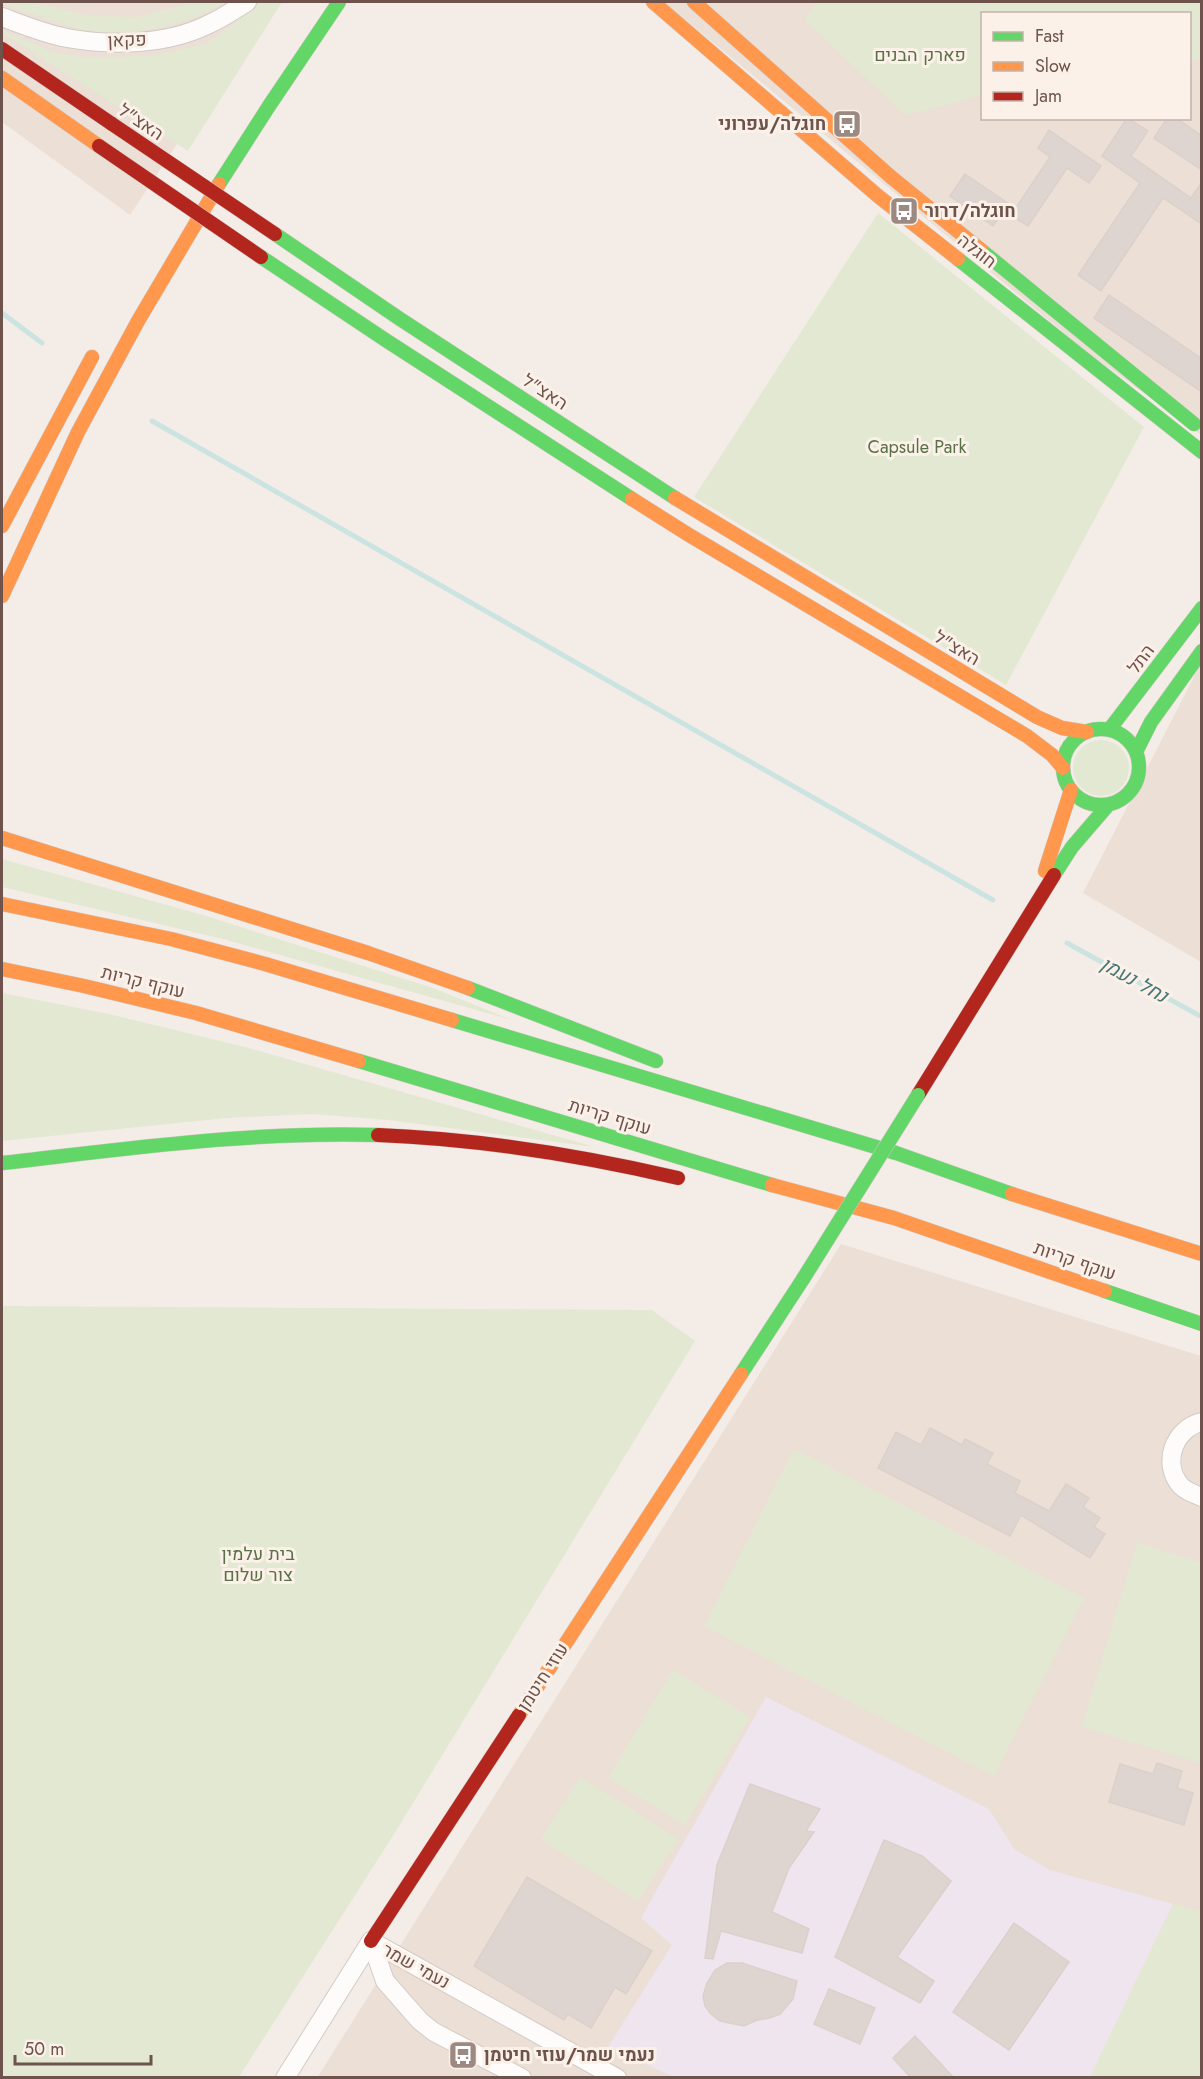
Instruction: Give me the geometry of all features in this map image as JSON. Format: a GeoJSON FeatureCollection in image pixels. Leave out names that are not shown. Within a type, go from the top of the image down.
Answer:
{"type":"FeatureCollection","features":[{"type":"Feature","properties":{"kind":"main road"},"geometry":{"type":"LineString","coordinates":[[2,596],[77,434],[139,319],[235,158],[339,2]]}},
{"type":"Feature","properties":{"kind":"main road","name":"חוגלה"},"geometry":{"type":"LineString","coordinates":[[654,2],[878,196],[1202,452]]}},
{"type":"Feature","properties":{"kind":"main road","name":"חוגלה"},"geometry":{"type":"LineString","coordinates":[[694,2],[891,177],[1202,430]]}},
{"type":"Feature","properties":{"kind":"main road","name":"האצ\"ל"},"geometry":{"type":"LineString","coordinates":[[2,49],[400,319],[714,522],[1037,717],[1062,728],[1087,732]]}},
{"type":"Feature","properties":{"kind":"main road"},"geometry":{"type":"LineString","coordinates":[[2,78],[261,257],[387,340],[689,535],[1026,736],[1063,768]]}},
{"type":"Feature","properties":{"kind":"main road"},"geometry":{"type":"LineString","coordinates":[[177,214],[202,173]]}},
{"type":"Feature","properties":{"kind":"main road"},"geometry":{"type":"LineString","coordinates":[[2,526],[100,344]]}},
{"type":"Feature","properties":{"kind":"main road","name":"התל"},"geometry":{"type":"LineString","coordinates":[[1109,730],[1202,609]]}},
{"type":"Feature","properties":{"kind":"main road"},"geometry":{"type":"LineString","coordinates":[[1136,752],[1151,722],[1202,651]]}},
{"type":"Feature","properties":{"kind":"main road"},"geometry":{"type":"LineString","coordinates":[[1098,729],[1109,730],[1129,741],[1140,764],[1139,776],[1134,788],[1125,797],[1109,804],[1090,804],[1079,798],[1065,780],[1063,768],[1065,757],[1077,738],[1098,729]]}},
{"type":"Feature","properties":{"kind":"main road"},"geometry":{"type":"LineString","coordinates":[[1012,942],[1042,876],[1071,790]]}},
{"type":"Feature","properties":{"kind":"main road"},"geometry":{"type":"LineString","coordinates":[[1012,942],[1072,847],[1109,804]]}},
{"type":"Feature","properties":{"kind":"main road"},"geometry":{"type":"LineString","coordinates":[[2,823],[88,865]]}},
{"type":"Feature","properties":{"kind":"main road"},"geometry":{"type":"LineString","coordinates":[[2,838],[317,936],[441,978],[674,1067]]}},
{"type":"Feature","properties":{"kind":"main road"},"geometry":{"type":"LineString","coordinates":[[2,904],[171,939],[265,964],[896,1153]]}},
{"type":"Feature","properties":{"kind":"main road","name":"עוזי חיטמן"},"geometry":{"type":"LineString","coordinates":[[371,1941],[803,1279],[1012,942]]}},
{"type":"Feature","properties":{"kind":"main road","name":"עוקף קריות"},"geometry":{"type":"LineString","coordinates":[[2,969],[196,1013],[787,1189],[894,1218],[1202,1324]]}},
{"type":"Feature","properties":{"kind":"main road"},"geometry":{"type":"LineString","coordinates":[[730,1089],[980,1184],[1202,1254]]}},
{"type":"Feature","properties":{"kind":"main road"},"geometry":{"type":"LineString","coordinates":[[2,1163],[200,1140],[341,1135],[426,1137],[548,1151],[690,1180]]}},
{"type":"Feature","properties":{"kind":"main road"},"geometry":{"type":"LineString","coordinates":[[768,1198],[969,1244]]}},
{"type":"Feature","properties":{"kind":"street","name":"פקאן"},"geometry":{"type":"LineString","coordinates":[[2,17],[66,37],[91,41],[146,41],[174,36],[206,26],[247,2]]}},
{"type":"Feature","properties":{"kind":"street"},"geometry":{"type":"LineString","coordinates":[[1202,1422],[1187,1428],[1178,1437],[1172,1448],[1171,1461],[1173,1474],[1180,1485],[1190,1493],[1202,1497]]}},
{"type":"Feature","properties":{"kind":"street","name":"עוזי חיטמן"},"geometry":{"type":"LineString","coordinates":[[285,2078],[371,1941]]}},
{"type":"Feature","properties":{"kind":"street","name":"נעמי שמר"},"geometry":{"type":"LineString","coordinates":[[371,1941],[385,1981],[420,2021],[434,2032],[522,2078]]}},
{"type":"Feature","properties":{"kind":"street","name":"נעמי שמר"},"geometry":{"type":"LineString","coordinates":[[371,1941],[617,2078]]}},
{"type":"Feature","properties":{"kind":"shaded area"},"geometry":{"type":"Polygon","coordinates":[[[2,2],[271,2],[130,215],[2,122],[2,2]]]}},
{"type":"Feature","properties":{"kind":"shaded area"},"geometry":{"type":"Polygon","coordinates":[[[664,2],[1201,2],[1201,435],[1086,351],[664,2]]]}},
{"type":"Feature","properties":{"kind":"shaded area"},"geometry":{"type":"Polygon","coordinates":[[[1201,663],[1201,962],[1083,893],[1201,663]]]}},
{"type":"Feature","properties":{"kind":"shaded area"},"geometry":{"type":"Polygon","coordinates":[[[841,1244],[1201,1356],[1201,2077],[317,2078],[841,1244]]]}},
{"type":"Feature","properties":{"kind":"shaded area"},"geometry":{"type":"Polygon","coordinates":[[[766,1697],[989,1809],[1014,1849],[1050,1870],[1173,1904],[1090,2077],[674,2077],[608,2047],[672,1945],[641,1918],[766,1697]]]}},
{"type":"Feature","properties":{"kind":"green space"},"geometry":{"type":"Polygon","coordinates":[[[2,2],[32,2],[90,16],[138,17],[188,2],[227,2],[210,11],[173,24],[154,29],[115,33],[76,28],[2,2]]]}},
{"type":"Feature","properties":{"kind":"green space"},"geometry":{"type":"Polygon","coordinates":[[[260,2],[282,2],[188,151],[2,33],[2,30],[52,52],[90,58],[149,56],[206,44],[260,2]]]}},
{"type":"Feature","properties":{"kind":"green space","name":"פארק הבנים"},"geometry":{"type":"Polygon","coordinates":[[[817,2],[1201,2],[1201,59],[1191,61],[1191,12],[981,12],[981,96],[905,115],[805,20],[817,2]]]}},
{"type":"Feature","properties":{"kind":"green space","name":"Capsule Park"},"geometry":{"type":"Polygon","coordinates":[[[878,213],[1144,427],[1006,685],[694,497],[878,213]]]}},
{"type":"Feature","properties":{"kind":"green space"},"geometry":{"type":"Polygon","coordinates":[[[1101,740],[1116,745],[1124,753],[1129,768],[1124,783],[1116,791],[1101,796],[1086,791],[1078,783],[1073,768],[1078,753],[1086,745],[1101,740]]]}},
{"type":"Feature","properties":{"kind":"green space"},"geometry":{"type":"Polygon","coordinates":[[[2,859],[203,915],[433,988],[512,1020],[223,939],[2,887],[2,859]]]}},
{"type":"Feature","properties":{"kind":"green space"},"geometry":{"type":"Polygon","coordinates":[[[2,993],[109,1014],[245,1047],[595,1147],[388,1120],[311,1114],[227,1118],[2,1141],[2,993]]]}},
{"type":"Feature","properties":{"kind":"green space","name":"בית עלמין צור שלום"},"geometry":{"type":"Polygon","coordinates":[[[2,1306],[652,1310],[695,1341],[396,1831],[239,2077],[2,2077],[2,1306]]]}},
{"type":"Feature","properties":{"kind":"green space"},"geometry":{"type":"Polygon","coordinates":[[[794,1449],[1084,1598],[994,1776],[704,1626],[794,1449]]]}},
{"type":"Feature","properties":{"kind":"green space"},"geometry":{"type":"Polygon","coordinates":[[[1137,1543],[1201,1563],[1201,1763],[1082,1727],[1137,1543]]]}},
{"type":"Feature","properties":{"kind":"green space"},"geometry":{"type":"Polygon","coordinates":[[[673,1670],[750,1717],[685,1825],[608,1778],[673,1670]]]}},
{"type":"Feature","properties":{"kind":"green space"},"geometry":{"type":"Polygon","coordinates":[[[580,1777],[678,1839],[638,1901],[541,1839],[580,1777]]]}},
{"type":"Feature","properties":{"kind":"green space"},"geometry":{"type":"Polygon","coordinates":[[[1173,1904],[1201,1911],[1201,2077],[1090,2077],[1173,1904]]]}},
{"type":"Feature","properties":{"kind":"building"},"geometry":{"type":"Polygon","coordinates":[[[1126,120],[1130,120],[1148,131],[1131,156],[1191,198],[1202,182],[1202,224],[1163,198],[1101,291],[1078,275],[1140,183],[1102,156],[1126,120]]]}},
{"type":"Feature","properties":{"kind":"building"},"geometry":{"type":"Polygon","coordinates":[[[1166,120],[1179,120],[1202,136],[1202,170],[1154,138],[1166,120]]]}},
{"type":"Feature","properties":{"kind":"building"},"geometry":{"type":"Polygon","coordinates":[[[1049,130],[1101,166],[1089,183],[1067,168],[1028,226],[1011,215],[1050,157],[1038,148],[1049,130]]]}},
{"type":"Feature","properties":{"kind":"building"},"geometry":{"type":"Polygon","coordinates":[[[965,174],[1009,204],[993,226],[950,196],[965,174]]]}},
{"type":"Feature","properties":{"kind":"building"},"geometry":{"type":"Polygon","coordinates":[[[1109,295],[1202,359],[1202,392],[1094,318],[1109,295]]]}},
{"type":"Feature","properties":{"kind":"building"},"geometry":{"type":"Polygon","coordinates":[[[930,1428],[962,1445],[965,1439],[993,1453],[987,1464],[1020,1481],[1015,1493],[1049,1511],[1066,1484],[1089,1498],[1083,1507],[1100,1518],[1094,1527],[1105,1534],[1090,1558],[1021,1515],[1010,1536],[878,1468],[896,1432],[921,1445],[930,1428]]]}},
{"type":"Feature","properties":{"kind":"building"},"geometry":{"type":"Polygon","coordinates":[[[1157,1763],[1182,1771],[1177,1788],[1193,1793],[1184,1825],[1109,1802],[1120,1764],[1153,1774],[1157,1763]]]}},
{"type":"Feature","properties":{"kind":"building"},"geometry":{"type":"Polygon","coordinates":[[[750,1784],[820,1809],[806,1831],[814,1832],[789,1868],[772,1912],[809,1929],[802,1953],[721,1931],[713,1959],[705,1958],[717,1865],[750,1784]]]}},
{"type":"Feature","properties":{"kind":"building"},"geometry":{"type":"Polygon","coordinates":[[[884,1840],[922,1856],[951,1881],[897,1957],[934,1981],[920,2003],[835,1957],[884,1840]]]}},
{"type":"Feature","properties":{"kind":"building"},"geometry":{"type":"Polygon","coordinates":[[[527,1877],[652,1951],[626,1994],[615,1987],[591,2028],[568,2014],[564,2020],[474,1966],[527,1877]]]}},
{"type":"Feature","properties":{"kind":"building"},"geometry":{"type":"Polygon","coordinates":[[[1014,1923],[1069,1962],[1009,2050],[953,2012],[1014,1923]]]}},
{"type":"Feature","properties":{"kind":"building"},"geometry":{"type":"Polygon","coordinates":[[[727,1963],[742,1963],[797,1981],[793,1999],[780,2014],[744,2026],[720,2021],[705,2006],[703,1996],[707,1983],[715,1970],[727,1963]]]}},
{"type":"Feature","properties":{"kind":"building"},"geometry":{"type":"Polygon","coordinates":[[[829,1989],[875,2008],[860,2044],[814,2024],[829,1989]]]}},
{"type":"Feature","properties":{"kind":"building"},"geometry":{"type":"Polygon","coordinates":[[[915,2036],[954,2078],[911,2078],[893,2058],[915,2036]]]}},
{"type":"Feature","properties":{"kind":"waterway"},"geometry":{"type":"LineString","coordinates":[[2,313],[42,343]]}},
{"type":"Feature","properties":{"kind":"waterway"},"geometry":{"type":"LineString","coordinates":[[152,421],[993,900]]}},
{"type":"Feature","properties":{"kind":"waterway","name":"נחל נעמן"},"geometry":{"type":"LineString","coordinates":[[1067,943],[1202,1017]]}},
{"type":"Feature","properties":{"kind":"traffic: fast"},"geometry":{"type":"LineString","coordinates":[[219,184],[339,2]]}},
{"type":"Feature","properties":{"kind":"traffic: fast"},"geometry":{"type":"LineString","coordinates":[[275,234],[400,319],[675,498]]}},
{"type":"Feature","properties":{"kind":"traffic: fast"},"geometry":{"type":"LineString","coordinates":[[981,250],[1194,424]]}},
{"type":"Feature","properties":{"kind":"traffic: fast"},"geometry":{"type":"LineString","coordinates":[[261,257],[632,499]]}},
{"type":"Feature","properties":{"kind":"traffic: fast"},"geometry":{"type":"LineString","coordinates":[[958,259],[1202,452]]}},
{"type":"Feature","properties":{"kind":"traffic: fast"},"geometry":{"type":"LineString","coordinates":[[1109,730],[1202,608]]}},
{"type":"Feature","properties":{"kind":"traffic: fast"},"geometry":{"type":"LineString","coordinates":[[1136,752],[1151,722],[1202,651]]}},
{"type":"Feature","properties":{"kind":"traffic: fast"},"geometry":{"type":"LineString","coordinates":[[1101,729],[1116,732],[1128,740],[1136,752],[1139,767],[1136,782],[1128,794],[1116,802],[1101,805],[1086,802],[1074,794],[1066,782],[1063,767],[1066,752],[1074,740],[1086,732],[1101,729]]}},
{"type":"Feature","properties":{"kind":"traffic: fast"},"geometry":{"type":"LineString","coordinates":[[1054,875],[1072,847],[1109,804]]}},
{"type":"Feature","properties":{"kind":"traffic: fast"},"geometry":{"type":"LineString","coordinates":[[468,988],[656,1061]]}},
{"type":"Feature","properties":{"kind":"traffic: fast"},"geometry":{"type":"LineString","coordinates":[[452,1020],[896,1153],[1012,1194]]}},
{"type":"Feature","properties":{"kind":"traffic: fast"},"geometry":{"type":"LineString","coordinates":[[359,1061],[772,1185]]}},
{"type":"Feature","properties":{"kind":"traffic: fast"},"geometry":{"type":"LineString","coordinates":[[803,1279],[918,1095]]}},
{"type":"Feature","properties":{"kind":"traffic: fast"},"geometry":{"type":"LineString","coordinates":[[2,1163],[236,1138],[331,1134],[378,1135]]}},
{"type":"Feature","properties":{"kind":"traffic: fast"},"geometry":{"type":"LineString","coordinates":[[741,1374],[803,1279]]}},
{"type":"Feature","properties":{"kind":"traffic: fast"},"geometry":{"type":"LineString","coordinates":[[1105,1291],[1202,1324]]}},
{"type":"Feature","properties":{"kind":"traffic: slow"},"geometry":{"type":"LineString","coordinates":[[653,2],[878,196],[958,259]]}},
{"type":"Feature","properties":{"kind":"traffic: slow"},"geometry":{"type":"LineString","coordinates":[[694,2],[891,177],[981,250]]}},
{"type":"Feature","properties":{"kind":"traffic: slow"},"geometry":{"type":"LineString","coordinates":[[2,78],[99,146]]}},
{"type":"Feature","properties":{"kind":"traffic: slow"},"geometry":{"type":"LineString","coordinates":[[2,596],[78,432],[138,321],[219,184]]}},
{"type":"Feature","properties":{"kind":"traffic: slow"},"geometry":{"type":"LineString","coordinates":[[2,526],[92,357]]}},
{"type":"Feature","properties":{"kind":"traffic: slow"},"geometry":{"type":"LineString","coordinates":[[675,498],[1037,717],[1062,728],[1087,732]]}},
{"type":"Feature","properties":{"kind":"traffic: slow"},"geometry":{"type":"LineString","coordinates":[[632,499],[1027,736],[1052,755],[1063,768]]}},
{"type":"Feature","properties":{"kind":"traffic: slow"},"geometry":{"type":"LineString","coordinates":[[1045,871],[1071,790]]}},
{"type":"Feature","properties":{"kind":"traffic: slow"},"geometry":{"type":"LineString","coordinates":[[2,838],[368,953],[468,988]]}},
{"type":"Feature","properties":{"kind":"traffic: slow"},"geometry":{"type":"LineString","coordinates":[[2,904],[171,939],[265,964],[452,1020]]}},
{"type":"Feature","properties":{"kind":"traffic: slow"},"geometry":{"type":"LineString","coordinates":[[2,969],[196,1013],[359,1061]]}},
{"type":"Feature","properties":{"kind":"traffic: slow"},"geometry":{"type":"LineString","coordinates":[[772,1185],[894,1218],[1105,1291]]}},
{"type":"Feature","properties":{"kind":"traffic: slow"},"geometry":{"type":"LineString","coordinates":[[1012,1194],[1202,1254]]}},
{"type":"Feature","properties":{"kind":"traffic: slow"},"geometry":{"type":"LineString","coordinates":[[519,1715],[741,1374]]}},
{"type":"Feature","properties":{"kind":"traffic: jam"},"geometry":{"type":"LineString","coordinates":[[2,49],[112,124]]}},
{"type":"Feature","properties":{"kind":"traffic: jam"},"geometry":{"type":"LineString","coordinates":[[112,124],[275,234]]}},
{"type":"Feature","properties":{"kind":"traffic: jam"},"geometry":{"type":"LineString","coordinates":[[99,146],[261,257]]}},
{"type":"Feature","properties":{"kind":"traffic: jam"},"geometry":{"type":"LineString","coordinates":[[918,1095],[1054,875]]}},
{"type":"Feature","properties":{"kind":"traffic: jam"},"geometry":{"type":"LineString","coordinates":[[378,1135],[454,1140],[529,1149],[678,1178]]}},
{"type":"Feature","properties":{"kind":"traffic: jam"},"geometry":{"type":"LineString","coordinates":[[371,1941],[519,1715]]}},
{"type":"Feature","properties":{"kind":"place","name":"חוגלה/עפרוני"},"geometry":{"type":"Point","coordinates":[847,124]}},
{"type":"Feature","properties":{"kind":"place","name":"חוגלה/דרור"},"geometry":{"type":"Point","coordinates":[904,211]}},
{"type":"Feature","properties":{"kind":"place","name":"נעמי שמר/עוזי חיטמן"},"geometry":{"type":"Point","coordinates":[463,2055]}}]}
